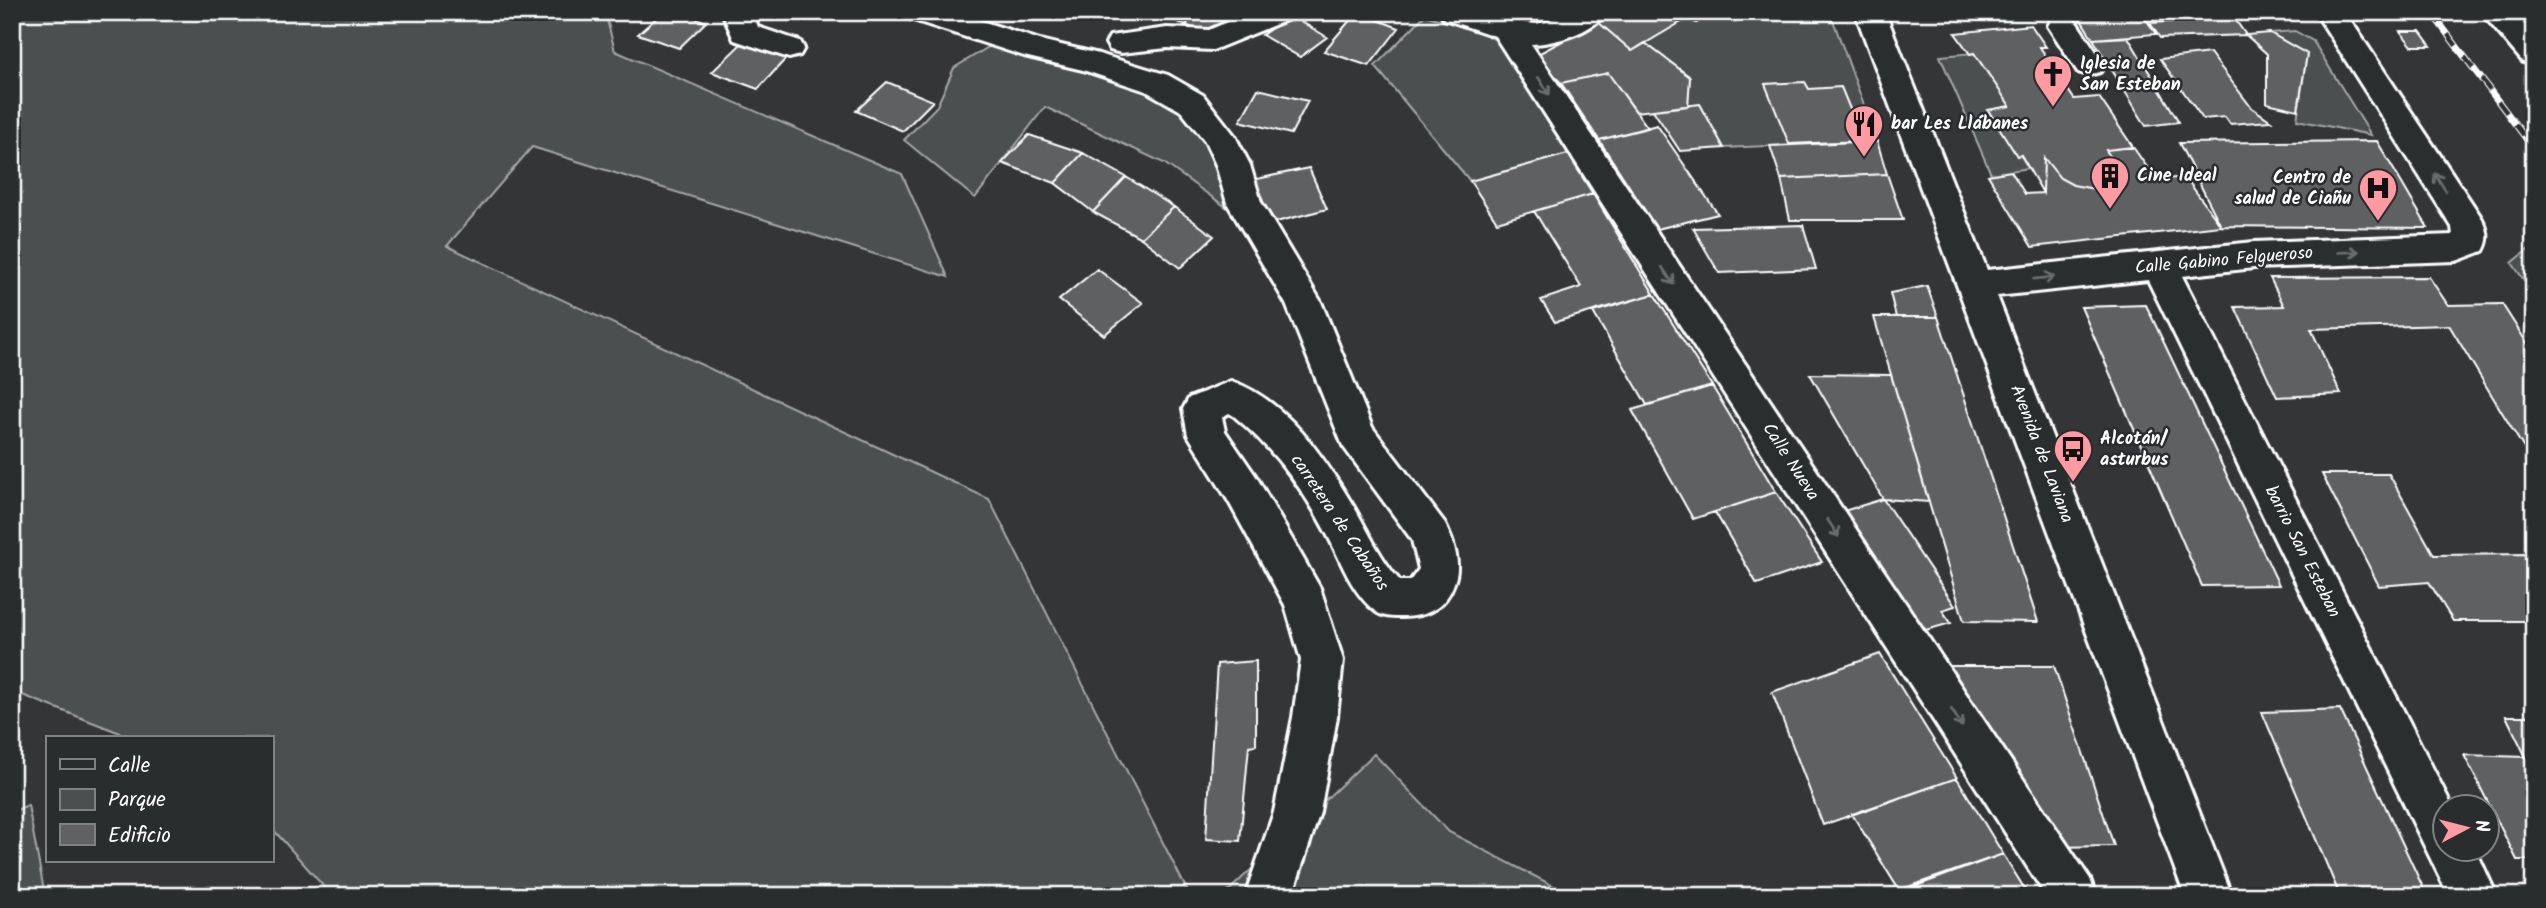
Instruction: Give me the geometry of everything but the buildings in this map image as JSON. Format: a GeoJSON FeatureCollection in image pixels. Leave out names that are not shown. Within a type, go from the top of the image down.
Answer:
{"type":"FeatureCollection","features":[{"type":"Feature","properties":{"kind":"street"},"geometry":{"type":"LineString","coordinates":[[737,12],[745,33],[789,48]]}},
{"type":"Feature","properties":{"kind":"street","name":"carretera de Cabaños"},"geometry":{"type":"LineString","coordinates":[[921,12],[1035,49],[1088,61],[1157,83],[1192,103],[1219,136],[1233,165],[1244,203],[1303,302],[1356,435],[1430,534],[1438,569],[1433,586],[1418,599],[1390,599],[1365,569],[1342,522],[1298,458],[1249,404],[1231,396],[1202,409],[1206,435],[1243,490],[1305,601],[1322,660],[1315,717],[1297,812],[1268,896]]}},
{"type":"Feature","properties":{"kind":"street"},"geometry":{"type":"LineString","coordinates":[[1121,43],[1167,38],[1213,40],[1278,12]]}},
{"type":"Feature","properties":{"kind":"street"},"geometry":{"type":"LineString","coordinates":[[1455,12],[1506,29],[1536,34],[1559,28],[1591,12]]}},
{"type":"Feature","properties":{"kind":"street","name":"Avenida de Laviana"},"geometry":{"type":"LineString","coordinates":[[1870,12],[2209,896]]}},
{"type":"Feature","properties":{"kind":"street","name":"Calle Gabino Felgueroso"},"geometry":{"type":"LineString","coordinates":[[1976,285],[2254,255],[2456,248],[2471,242],[2469,226],[2330,12]]}},
{"type":"Feature","properties":{"kind":"street"},"geometry":{"type":"LineString","coordinates":[[2496,12],[2534,55]]}},
{"type":"Feature","properties":{"kind":"street"},"geometry":{"type":"LineString","coordinates":[[2063,26],[2089,65]]}},
{"type":"Feature","properties":{"kind":"street","name":"Calle Nueva"},"geometry":{"type":"LineString","coordinates":[[1506,29],[2073,896]]}},
{"type":"Feature","properties":{"kind":"street","name":"barrio San Esteban"},"geometry":{"type":"LineString","coordinates":[[2159,265],[2430,808]]}},
{"type":"Feature","properties":{"kind":"street"},"geometry":{"type":"LineString","coordinates":[[2457,862],[2474,896]]}},
{"type":"Feature","properties":{"kind":"green space"},"geometry":{"type":"Polygon","coordinates":[[[12,12],[605,12],[615,51],[902,174],[948,277],[532,147],[447,246],[989,499],[1190,896],[332,896],[273,829],[273,736],[128,736],[12,691],[12,12]]]}},
{"type":"Feature","properties":{"kind":"green space"},"geometry":{"type":"Polygon","coordinates":[[[1716,12],[1830,12],[1877,141],[1724,148],[1700,104],[1688,106],[1690,77],[1645,43],[1688,18],[1696,23],[1716,12]]]}},
{"type":"Feature","properties":{"kind":"green space"},"geometry":{"type":"Polygon","coordinates":[[[2141,12],[2231,12],[2234,18],[2148,23],[2141,12]]]}},
{"type":"Feature","properties":{"kind":"green space"},"geometry":{"type":"Polygon","coordinates":[[[1425,15],[1481,32],[1497,41],[1568,154],[1470,181],[1375,66],[1425,15]]]}},
{"type":"Feature","properties":{"kind":"green space"},"geometry":{"type":"Polygon","coordinates":[[[2295,31],[2313,41],[2371,135],[2297,120],[2307,54],[2270,33],[2295,31]]]}},
{"type":"Feature","properties":{"kind":"green space"},"geometry":{"type":"Polygon","coordinates":[[[995,43],[1125,80],[1172,101],[1195,122],[1209,145],[1229,209],[1164,163],[1045,107],[975,198],[904,140],[937,106],[954,68],[995,43]]]}},
{"type":"Feature","properties":{"kind":"green space"},"geometry":{"type":"Polygon","coordinates":[[[1974,53],[2010,106],[1988,111],[2029,168],[1991,174],[1940,56],[1974,53]]]}},
{"type":"Feature","properties":{"kind":"green space"},"geometry":{"type":"Polygon","coordinates":[[[2534,245],[2534,294],[2512,263],[2534,245]]]}},
{"type":"Feature","properties":{"kind":"green space"},"geometry":{"type":"Polygon","coordinates":[[[1374,754],[1449,832],[1573,896],[1223,896],[1374,754]]]}},
{"type":"Feature","properties":{"kind":"green space"},"geometry":{"type":"Polygon","coordinates":[[[28,805],[45,896],[15,896],[12,890],[12,812],[28,805]]]}},
{"type":"Feature","properties":{"kind":"railway"},"geometry":{"type":"LineString","coordinates":[[2431,12],[2534,149]]}},
{"type":"Feature","properties":{"kind":"place","name":"Iglesia de San Esteban"},"geometry":{"type":"Point","coordinates":[2053,108]}},
{"type":"Feature","properties":{"kind":"place","name":"bar Les Llábanes"},"geometry":{"type":"Point","coordinates":[1864,158]}},
{"type":"Feature","properties":{"kind":"place","name":"Cine Ideal"},"geometry":{"type":"Point","coordinates":[2110,210]}},
{"type":"Feature","properties":{"kind":"place","name":"Centro de salud de Ciañu"},"geometry":{"type":"Point","coordinates":[2378,222]}},
{"type":"Feature","properties":{"kind":"place","name":"Alcotán/ asturbus"},"geometry":{"type":"Point","coordinates":[2073,483]}}]}
